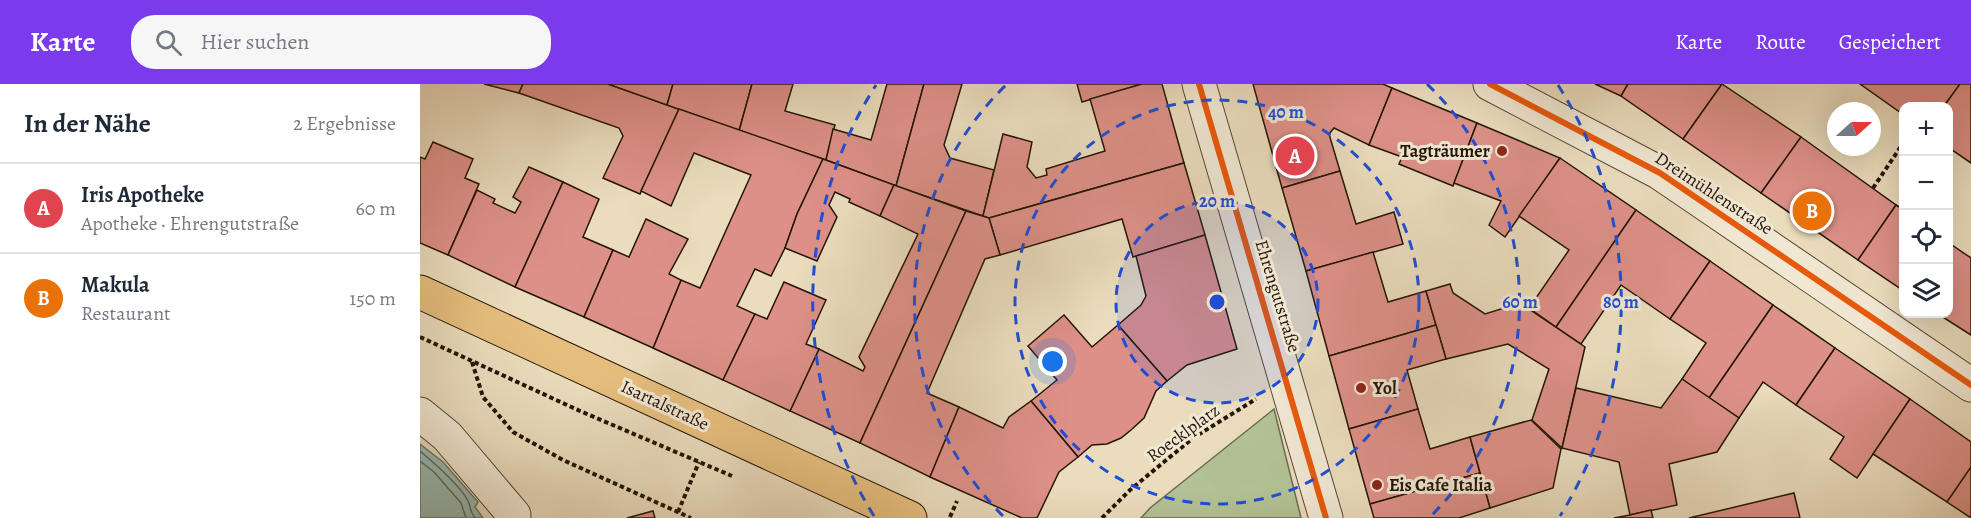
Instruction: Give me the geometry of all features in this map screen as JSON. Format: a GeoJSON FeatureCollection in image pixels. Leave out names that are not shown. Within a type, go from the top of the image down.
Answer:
{"type":"FeatureCollection","features":[{"type":"Feature","properties":{"kind":"main road","name":"Isartalstraße"},"geometry":{"type":"LineString","coordinates":[[420,292],[910,518]]}},
{"type":"Feature","properties":{"kind":"street","name":"Ehrengutstraße"},"geometry":{"type":"LineString","coordinates":[[1199,84],[1326,518]]}},
{"type":"Feature","properties":{"kind":"street","name":"Dreimühlenstraße"},"geometry":{"type":"LineString","coordinates":[[1490,84],[1660,172],[1971,385]]}},
{"type":"Feature","properties":{"kind":"street"},"geometry":{"type":"LineString","coordinates":[[420,414],[447,435],[514,516]]}},
{"type":"Feature","properties":{"kind":"path"},"geometry":{"type":"LineString","coordinates":[[1873,188],[1899,149]]}},
{"type":"Feature","properties":{"kind":"path"},"geometry":{"type":"LineString","coordinates":[[471,361],[483,397],[513,432],[563,460],[691,518]]}},
{"type":"Feature","properties":{"kind":"path"},"geometry":{"type":"LineString","coordinates":[[678,512],[699,462]]}},
{"type":"Feature","properties":{"kind":"path"},"geometry":{"type":"LineString","coordinates":[[950,517],[957,501]]}},
{"type":"Feature","properties":{"kind":"green space"},"geometry":{"type":"Polygon","coordinates":[[[1274,409],[1301,518],[1141,518],[1150,508],[1274,409]]]}},
{"type":"Feature","properties":{"kind":"water"},"geometry":{"type":"Polygon","coordinates":[[[420,444],[443,462],[478,502],[475,507],[483,518],[420,518],[420,444]]]}},
{"type":"Feature","properties":{"kind":"building"},"geometry":{"type":"Polygon","coordinates":[[[484,84],[523,84],[519,93],[484,84]]]}},
{"type":"Feature","properties":{"kind":"building"},"geometry":{"type":"Polygon","coordinates":[[[523,84],[608,84],[679,109],[640,194],[603,178],[623,136],[619,128],[519,93],[523,84]]]}},
{"type":"Feature","properties":{"kind":"building"},"geometry":{"type":"Polygon","coordinates":[[[608,84],[673,84],[667,105],[608,84]]]}},
{"type":"Feature","properties":{"kind":"building"},"geometry":{"type":"Polygon","coordinates":[[[673,84],[752,84],[739,131],[667,105],[673,84]]]}},
{"type":"Feature","properties":{"kind":"building"},"geometry":{"type":"Polygon","coordinates":[[[752,84],[793,84],[785,111],[835,125],[826,160],[739,131],[752,84]]]}},
{"type":"Feature","properties":{"kind":"building"},"geometry":{"type":"Polygon","coordinates":[[[887,84],[924,84],[896,186],[826,160],[833,129],[871,140],[887,84]]]}},
{"type":"Feature","properties":{"kind":"building"},"geometry":{"type":"Polygon","coordinates":[[[924,84],[962,84],[944,145],[950,158],[994,170],[983,216],[896,186],[924,84]]]}},
{"type":"Feature","properties":{"kind":"building"},"geometry":{"type":"Polygon","coordinates":[[[1077,84],[1142,84],[1082,102],[1077,84]]]}},
{"type":"Feature","properties":{"kind":"building"},"geometry":{"type":"Polygon","coordinates":[[[1142,84],[1162,84],[1184,163],[989,218],[983,216],[1003,134],[1032,142],[1027,167],[1036,178],[1047,175],[1046,169],[1105,151],[1090,99],[1142,84]]]}},
{"type":"Feature","properties":{"kind":"building"},"geometry":{"type":"Polygon","coordinates":[[[1253,84],[1383,84],[1392,88],[1369,145],[1334,128],[1329,134],[1340,171],[1282,188],[1253,84]]]}},
{"type":"Feature","properties":{"kind":"building"},"geometry":{"type":"Polygon","coordinates":[[[1595,84],[1628,84],[1621,96],[1595,84]]]}},
{"type":"Feature","properties":{"kind":"building"},"geometry":{"type":"Polygon","coordinates":[[[1628,84],[1722,84],[1683,139],[1621,96],[1628,84]]]}},
{"type":"Feature","properties":{"kind":"building"},"geometry":{"type":"Polygon","coordinates":[[[1722,84],[1801,137],[1761,193],[1683,139],[1722,84]]]}},
{"type":"Feature","properties":{"kind":"building"},"geometry":{"type":"Polygon","coordinates":[[[1860,84],[1960,84],[1947,102],[1899,102],[1899,111],[1860,84]]]}},
{"type":"Feature","properties":{"kind":"building"},"geometry":{"type":"Polygon","coordinates":[[[1960,84],[1971,84],[1971,163],[1953,150],[1953,102],[1947,102],[1960,84]]]}},
{"type":"Feature","properties":{"kind":"building"},"geometry":{"type":"Polygon","coordinates":[[[1392,88],[1477,123],[1453,186],[1399,164],[1402,157],[1369,145],[1392,88]]]}},
{"type":"Feature","properties":{"kind":"building"},"geometry":{"type":"Polygon","coordinates":[[[679,109],[823,159],[771,276],[755,269],[737,306],[755,314],[723,380],[653,348],[681,280],[700,288],[751,175],[694,153],[671,206],[641,191],[679,109]]]}},
{"type":"Feature","properties":{"kind":"building"},"geometry":{"type":"Polygon","coordinates":[[[1477,123],[1560,158],[1505,237],[1489,225],[1501,201],[1454,183],[1477,123]]]}},
{"type":"Feature","properties":{"kind":"building"},"geometry":{"type":"Polygon","coordinates":[[[1801,137],[1896,205],[1858,260],[1761,193],[1801,137]]]}},
{"type":"Feature","properties":{"kind":"building"},"geometry":{"type":"Polygon","coordinates":[[[433,142],[473,159],[465,178],[479,184],[448,255],[420,243],[420,157],[425,159],[433,142]]]}},
{"type":"Feature","properties":{"kind":"building"},"geometry":{"type":"Polygon","coordinates":[[[1560,158],[1636,210],[1556,327],[1529,308],[1569,250],[1519,216],[1560,158]]]}},
{"type":"Feature","properties":{"kind":"building"},"geometry":{"type":"Polygon","coordinates":[[[823,159],[894,185],[880,216],[849,202],[850,199],[835,192],[829,205],[837,217],[817,261],[785,248],[797,214],[823,159]]]}},
{"type":"Feature","properties":{"kind":"building"},"geometry":{"type":"Polygon","coordinates":[[[1184,163],[1205,235],[1133,257],[1122,219],[1000,255],[989,218],[1184,163]]]}},
{"type":"Feature","properties":{"kind":"building"},"geometry":{"type":"Polygon","coordinates":[[[529,167],[563,182],[515,287],[448,255],[477,190],[495,199],[493,203],[515,213],[521,202],[513,197],[529,167]]]}},
{"type":"Feature","properties":{"kind":"building"},"geometry":{"type":"Polygon","coordinates":[[[1340,171],[1356,224],[1394,212],[1403,244],[1306,271],[1282,188],[1340,171]]]}},
{"type":"Feature","properties":{"kind":"building"},"geometry":{"type":"Polygon","coordinates":[[[563,182],[599,199],[583,237],[613,250],[584,317],[515,287],[563,182]]]}},
{"type":"Feature","properties":{"kind":"building"},"geometry":{"type":"Polygon","coordinates":[[[894,185],[966,211],[860,443],[790,411],[819,349],[863,371],[865,367],[859,357],[918,234],[880,216],[894,185]]]}},
{"type":"Feature","properties":{"kind":"building"},"geometry":{"type":"Polygon","coordinates":[[[1896,205],[1899,207],[1899,288],[1858,260],[1896,205]]]}},
{"type":"Feature","properties":{"kind":"building"},"geometry":{"type":"Polygon","coordinates":[[[1636,210],[1710,261],[1670,319],[1621,285],[1581,344],[1556,327],[1636,210]]]}},
{"type":"Feature","properties":{"kind":"building"},"geometry":{"type":"Polygon","coordinates":[[[966,211],[989,218],[1000,255],[985,259],[927,393],[959,407],[930,477],[860,443],[966,211]]]}},
{"type":"Feature","properties":{"kind":"building"},"geometry":{"type":"Polygon","coordinates":[[[646,219],[688,239],[669,274],[681,280],[653,348],[584,317],[613,250],[629,257],[646,219]]]}},
{"type":"Feature","properties":{"kind":"building"},"geometry":{"type":"Polygon","coordinates":[[[1205,235],[1237,349],[1187,365],[1167,381],[1118,325],[1141,305],[1146,296],[1136,256],[1205,235]]]}},
{"type":"Feature","properties":{"kind":"building"},"geometry":{"type":"Polygon","coordinates":[[[1953,246],[1971,258],[1971,335],[1944,318],[1953,318],[1953,246]]]}},
{"type":"Feature","properties":{"kind":"building"},"geometry":{"type":"Polygon","coordinates":[[[1373,252],[1388,302],[1426,291],[1436,325],[1329,356],[1306,271],[1373,252]]]}},
{"type":"Feature","properties":{"kind":"building"},"geometry":{"type":"Polygon","coordinates":[[[1710,261],[1773,305],[1709,398],[1682,379],[1706,343],[1670,319],[1710,261]]]}},
{"type":"Feature","properties":{"kind":"building"},"geometry":{"type":"Polygon","coordinates":[[[784,282],[826,300],[806,344],[819,349],[790,411],[723,380],[755,314],[767,319],[784,282]]]}},
{"type":"Feature","properties":{"kind":"building"},"geometry":{"type":"Polygon","coordinates":[[[1450,284],[1453,293],[1485,314],[1520,303],[1585,347],[1562,448],[1532,420],[1549,369],[1508,344],[1446,359],[1426,291],[1450,284]]]}},
{"type":"Feature","properties":{"kind":"building"},"geometry":{"type":"Polygon","coordinates":[[[1773,305],[1835,348],[1796,405],[1763,382],[1739,418],[1709,398],[1773,305]]]}},
{"type":"Feature","properties":{"kind":"building"},"geometry":{"type":"Polygon","coordinates":[[[1064,315],[1092,347],[1118,325],[1167,381],[1156,391],[1144,418],[1131,430],[1121,438],[1107,444],[1092,445],[1078,457],[1031,401],[1057,380],[1028,346],[1064,315]]]}},
{"type":"Feature","properties":{"kind":"building"},"geometry":{"type":"Polygon","coordinates":[[[1436,325],[1446,359],[1407,370],[1418,409],[1349,429],[1329,356],[1436,325]]]}},
{"type":"Feature","properties":{"kind":"building"},"geometry":{"type":"Polygon","coordinates":[[[1835,348],[1910,399],[1857,478],[1830,459],[1844,437],[1796,405],[1835,348]]]}},
{"type":"Feature","properties":{"kind":"building"},"geometry":{"type":"Polygon","coordinates":[[[1682,379],[1739,418],[1717,452],[1669,464],[1677,505],[1630,515],[1619,462],[1562,448],[1576,388],[1661,408],[1682,379]]]}},
{"type":"Feature","properties":{"kind":"building"},"geometry":{"type":"Polygon","coordinates":[[[1910,399],[1971,442],[1971,467],[1947,502],[1873,454],[1910,399]]]}},
{"type":"Feature","properties":{"kind":"building"},"geometry":{"type":"Polygon","coordinates":[[[1031,401],[1078,457],[1059,472],[1037,518],[1022,518],[930,477],[959,407],[1003,428],[1009,417],[1031,401]]]}},
{"type":"Feature","properties":{"kind":"building"},"geometry":{"type":"Polygon","coordinates":[[[1418,409],[1430,449],[1470,437],[1480,473],[1370,504],[1349,429],[1418,409]]]}},
{"type":"Feature","properties":{"kind":"building"},"geometry":{"type":"Polygon","coordinates":[[[1531,420],[1561,449],[1553,488],[1490,508],[1470,437],[1531,420]]]}},
{"type":"Feature","properties":{"kind":"building"},"geometry":{"type":"Polygon","coordinates":[[[1971,467],[1971,518],[1947,502],[1971,467]]]}},
{"type":"Feature","properties":{"kind":"building"},"geometry":{"type":"Polygon","coordinates":[[[1480,473],[1490,508],[1459,518],[1374,518],[1370,504],[1480,473]]]}},
{"type":"Feature","properties":{"kind":"building"},"geometry":{"type":"Polygon","coordinates":[[[1794,493],[1800,518],[1689,518],[1794,493]]]}},
{"type":"Feature","properties":{"kind":"building"},"geometry":{"type":"Polygon","coordinates":[[[1651,510],[1653,518],[1614,518],[1630,515],[1651,510]]]}},
{"type":"Feature","properties":{"kind":"building"},"geometry":{"type":"Polygon","coordinates":[[[653,511],[655,518],[627,518],[653,511]]]}},
{"type":"Feature","properties":{"kind":"cycle path"},"geometry":{"type":"LineString","coordinates":[[1199,84],[1326,518]]}},
{"type":"Feature","properties":{"kind":"cycle path"},"geometry":{"type":"LineString","coordinates":[[1490,84],[1660,173],[1971,385]]}},
{"type":"Feature","properties":{"kind":"place","name":"Tagträumer"},"geometry":{"type":"Point","coordinates":[1502,151]}},
{"type":"Feature","properties":{"kind":"place","name":"Iris Apotheke"},"geometry":{"type":"Point","coordinates":[1295,156]}},
{"type":"Feature","properties":{"kind":"place","name":"Makula"},"geometry":{"type":"Point","coordinates":[1812,211]}},
{"type":"Feature","properties":{"kind":"place","name":"Yol"},"geometry":{"type":"Point","coordinates":[1361,388]}},
{"type":"Feature","properties":{"kind":"place","name":"Eis Cafe Italia"},"geometry":{"type":"Point","coordinates":[1377,485]}}]}
